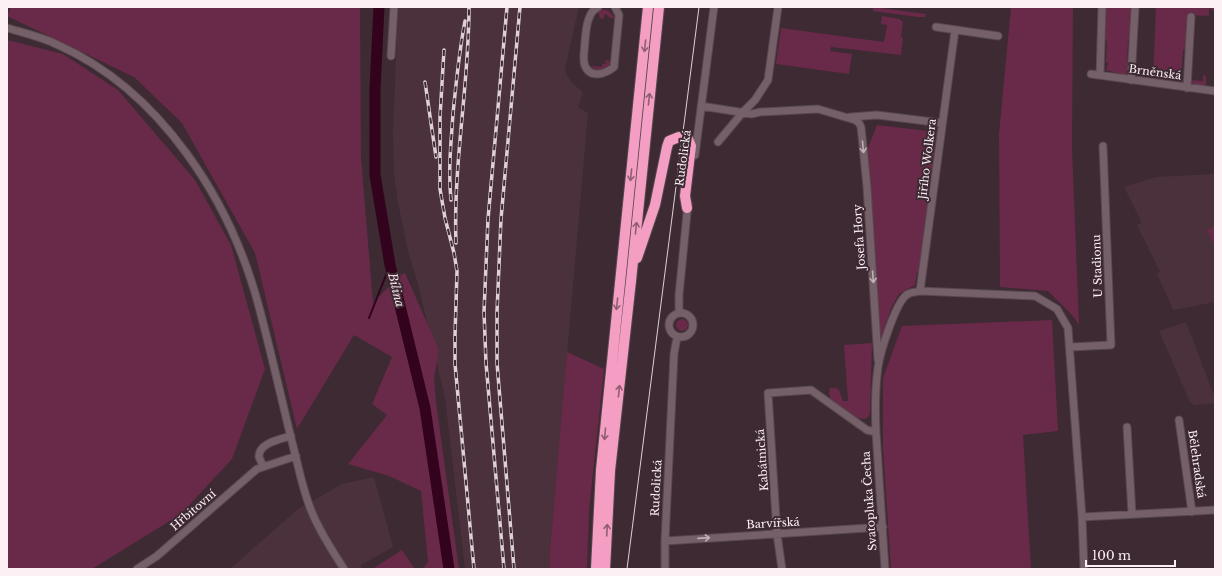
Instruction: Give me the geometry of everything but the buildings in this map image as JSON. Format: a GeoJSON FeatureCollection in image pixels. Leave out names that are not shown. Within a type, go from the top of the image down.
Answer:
{"type":"FeatureCollection","features":[{"type":"Feature","properties":{"kind":"highway"},"geometry":{"type":"LineString","coordinates":[[596,569],[603,454],[648,7]]}},
{"type":"Feature","properties":{"kind":"highway"},"geometry":{"type":"LineString","coordinates":[[605,569],[610,471],[631,281],[658,7]]}},
{"type":"Feature","properties":{"kind":"highway"},"geometry":{"type":"LineString","coordinates":[[631,281],[655,205],[667,147],[669,141],[673,138],[679,137],[688,139],[691,146],[685,196],[687,208]]}},
{"type":"Feature","properties":{"kind":"street"},"geometry":{"type":"LineString","coordinates":[[391,56],[394,7]]}},
{"type":"Feature","properties":{"kind":"street"},"geometry":{"type":"LineString","coordinates":[[598,7],[590,16],[587,24],[584,58],[584,65],[590,72],[598,74],[606,73],[614,67],[619,15],[615,7]]}},
{"type":"Feature","properties":{"kind":"street","name":"Rudolická"},"geometry":{"type":"LineString","coordinates":[[665,569],[674,354],[677,337],[671,332],[669,324],[672,317],[679,313],[679,295],[687,208],[714,7]]}},
{"type":"Feature","properties":{"kind":"street"},"geometry":{"type":"LineString","coordinates":[[718,142],[755,100],[768,80],[778,7]]}},
{"type":"Feature","properties":{"kind":"street"},"geometry":{"type":"LineString","coordinates":[[1100,75],[1102,7]]}},
{"type":"Feature","properties":{"kind":"street"},"geometry":{"type":"LineString","coordinates":[[1132,80],[1135,9]]}},
{"type":"Feature","properties":{"kind":"street"},"geometry":{"type":"LineString","coordinates":[[1187,88],[1191,17]]}},
{"type":"Feature","properties":{"kind":"street"},"geometry":{"type":"LineString","coordinates":[[936,26],[998,36]]}},
{"type":"Feature","properties":{"kind":"street"},"geometry":{"type":"LineString","coordinates":[[7,28],[58,44],[90,62],[118,81],[154,113],[205,180],[223,211],[245,264],[258,305],[311,510],[325,539],[344,569]]}},
{"type":"Feature","properties":{"kind":"street","name":"Jiřího Wolkera"},"geometry":{"type":"LineString","coordinates":[[920,291],[955,30]]}},
{"type":"Feature","properties":{"kind":"street","name":"Brněnská"},"geometry":{"type":"LineString","coordinates":[[1091,74],[1215,92]]}},
{"type":"Feature","properties":{"kind":"street","name":"Josefa Hory"},"geometry":{"type":"LineString","coordinates":[[701,106],[752,114],[760,112],[818,109],[855,120],[859,123],[867,186],[878,365]]}},
{"type":"Feature","properties":{"kind":"street","name":"Josefa Hory"},"geometry":{"type":"LineString","coordinates":[[846,117],[877,115],[942,123]]}},
{"type":"Feature","properties":{"kind":"street","name":"U Stadionu"},"geometry":{"type":"LineString","coordinates":[[1070,347],[1111,345],[1103,146]]}},
{"type":"Feature","properties":{"kind":"street"},"geometry":{"type":"LineString","coordinates":[[920,291],[1035,296],[1057,309],[1063,318],[1068,328],[1070,347],[1082,516],[1084,569]]}},
{"type":"Feature","properties":{"kind":"street","name":"Svatopluka Čecha"},"geometry":{"type":"LineString","coordinates":[[885,569],[876,432],[875,390],[878,365],[895,313],[901,301],[908,294],[920,291]]}},
{"type":"Feature","properties":{"kind":"street"},"geometry":{"type":"LineString","coordinates":[[677,337],[685,337],[688,335],[692,332],[694,325],[689,315],[686,313],[679,313]]}},
{"type":"Feature","properties":{"kind":"street","name":"Kabátnická"},"geometry":{"type":"LineString","coordinates":[[782,569],[777,534],[768,393],[811,390],[867,430],[876,432]]}},
{"type":"Feature","properties":{"kind":"street","name":"Bělehradská"},"geometry":{"type":"LineString","coordinates":[[1179,420],[1192,512]]}},
{"type":"Feature","properties":{"kind":"street"},"geometry":{"type":"LineString","coordinates":[[1127,427],[1132,514]]}},
{"type":"Feature","properties":{"kind":"street"},"geometry":{"type":"LineString","coordinates":[[263,466],[259,456],[262,448],[268,444],[291,436]]}},
{"type":"Feature","properties":{"kind":"street","name":"Hřbitovní"},"geometry":{"type":"LineString","coordinates":[[137,569],[157,556],[257,469],[296,456]]}},
{"type":"Feature","properties":{"kind":"street","name":"Bělehradská"},"geometry":{"type":"LineString","coordinates":[[1082,516],[1215,510]]}},
{"type":"Feature","properties":{"kind":"street","name":"Barvířská"},"geometry":{"type":"LineString","coordinates":[[665,541],[883,528]]}},
{"type":"Feature","properties":{"kind":"shaded area"},"geometry":{"type":"Polygon","coordinates":[[[11,7],[360,7],[361,158],[373,303],[399,276],[405,273],[439,350],[434,378],[436,402],[459,569],[423,569],[428,562],[421,491],[389,476],[348,464],[387,415],[372,404],[392,357],[354,335],[297,429],[255,253],[182,123],[134,77],[7,16],[11,7]]]}},
{"type":"Feature","properties":{"kind":"shaded area"},"geometry":{"type":"Polygon","coordinates":[[[398,7],[579,7],[565,71],[571,82],[583,92],[578,107],[588,113],[550,550],[550,569],[465,569],[445,398],[418,284],[408,251],[398,203],[394,174],[393,133],[398,7]]]}},
{"type":"Feature","properties":{"kind":"shaded area"},"geometry":{"type":"Polygon","coordinates":[[[873,7],[926,14],[925,17],[918,17],[873,11],[873,7]]]}},
{"type":"Feature","properties":{"kind":"shaded area"},"geometry":{"type":"Polygon","coordinates":[[[1011,7],[1073,7],[1072,148],[1079,325],[1072,315],[1048,291],[1000,287],[999,134],[1011,7]]]}},
{"type":"Feature","properties":{"kind":"shaded area"},"geometry":{"type":"Polygon","coordinates":[[[1103,7],[1134,7],[1132,40],[1128,40],[1127,69],[1131,69],[1125,75],[1106,70],[1105,69],[1107,69],[1108,62],[1102,62],[1106,61],[1107,41],[1102,40],[1103,7]]]}},
{"type":"Feature","properties":{"kind":"shaded area"},"geometry":{"type":"Polygon","coordinates":[[[1156,7],[1215,7],[1215,12],[1209,8],[1209,16],[1190,15],[1187,49],[1183,50],[1181,79],[1186,79],[1183,83],[1153,80],[1156,7]]]}},
{"type":"Feature","properties":{"kind":"shaded area"},"geometry":{"type":"Polygon","coordinates":[[[601,9],[609,11],[615,18],[610,18],[606,14],[604,15],[604,19],[600,18],[598,11],[601,9]]]}},
{"type":"Feature","properties":{"kind":"shaded area"},"geometry":{"type":"Polygon","coordinates":[[[882,16],[899,19],[903,22],[901,55],[831,47],[830,51],[852,54],[849,74],[776,64],[781,28],[884,42],[887,25],[881,24],[882,16]]]}},
{"type":"Feature","properties":{"kind":"shaded area"},"geometry":{"type":"Polygon","coordinates":[[[7,40],[63,54],[118,90],[195,180],[231,245],[265,369],[232,459],[181,514],[92,569],[7,569],[7,40]]]}},
{"type":"Feature","properties":{"kind":"shaded area"},"geometry":{"type":"Polygon","coordinates":[[[606,60],[611,61],[606,68],[593,68],[592,66],[602,67],[602,64],[605,64],[606,60]]]}},
{"type":"Feature","properties":{"kind":"shaded area"},"geometry":{"type":"Polygon","coordinates":[[[1203,75],[1206,76],[1206,88],[1195,85],[1190,80],[1203,81],[1203,75]]]}},
{"type":"Feature","properties":{"kind":"shaded area"},"geometry":{"type":"Polygon","coordinates":[[[877,125],[937,132],[919,271],[917,273],[915,285],[899,294],[891,308],[882,336],[879,336],[867,150],[877,125]]]}},
{"type":"Feature","properties":{"kind":"shaded area"},"geometry":{"type":"Polygon","coordinates":[[[1215,174],[1215,302],[1173,310],[1157,274],[1160,272],[1137,225],[1142,223],[1124,187],[1156,177],[1215,174]]]}},
{"type":"Feature","properties":{"kind":"shaded area"},"geometry":{"type":"Polygon","coordinates":[[[1215,226],[1215,246],[1207,230],[1215,226]]]}},
{"type":"Feature","properties":{"kind":"shaded area"},"geometry":{"type":"Polygon","coordinates":[[[680,319],[684,319],[688,325],[684,331],[680,331],[676,327],[676,323],[680,319]]]}},
{"type":"Feature","properties":{"kind":"shaded area"},"geometry":{"type":"Polygon","coordinates":[[[1052,320],[1058,431],[1023,435],[1031,569],[891,569],[883,448],[883,378],[902,326],[1052,320]]]}},
{"type":"Feature","properties":{"kind":"shaded area"},"geometry":{"type":"Polygon","coordinates":[[[1186,322],[1215,398],[1215,403],[1194,405],[1190,402],[1159,331],[1186,322]]]}},
{"type":"Feature","properties":{"kind":"shaded area"},"geometry":{"type":"Polygon","coordinates":[[[872,343],[870,414],[867,418],[856,418],[831,400],[829,393],[830,388],[836,388],[839,390],[843,401],[848,401],[844,345],[872,343]]]}},
{"type":"Feature","properties":{"kind":"shaded area"},"geometry":{"type":"Polygon","coordinates":[[[567,352],[604,369],[589,511],[587,569],[550,569],[550,550],[567,352]]]}},
{"type":"Feature","properties":{"kind":"shaded area"},"geometry":{"type":"Polygon","coordinates":[[[374,477],[393,547],[361,565],[362,569],[230,569],[297,510],[342,484],[374,477]]]}},
{"type":"Feature","properties":{"kind":"shaded area"},"geometry":{"type":"Polygon","coordinates":[[[402,550],[415,569],[374,568],[402,550]]]}},
{"type":"Feature","properties":{"kind":"waterway","name":"Bílina"},"geometry":{"type":"LineString","coordinates":[[379,7],[375,89],[375,175],[390,265],[425,408],[449,569]]}},
{"type":"Feature","properties":{"kind":"waterway"},"geometry":{"type":"LineString","coordinates":[[369,318],[390,265]]}},
{"type":"Feature","properties":{"kind":"tram line"},"geometry":{"type":"LineString","coordinates":[[627,569],[699,7]]}},
{"type":"Feature","properties":{"kind":"railway"},"geometry":{"type":"LineString","coordinates":[[456,243],[457,184],[467,66],[469,7]]}},
{"type":"Feature","properties":{"kind":"railway"},"geometry":{"type":"LineString","coordinates":[[504,569],[486,363],[484,312],[488,219],[507,7]]}},
{"type":"Feature","properties":{"kind":"railway"},"geometry":{"type":"LineString","coordinates":[[514,569],[497,363],[497,312],[501,219],[520,7]]}},
{"type":"Feature","properties":{"kind":"railway"},"geometry":{"type":"LineString","coordinates":[[451,200],[450,168],[453,114],[459,56],[465,21]]}},
{"type":"Feature","properties":{"kind":"railway"},"geometry":{"type":"LineString","coordinates":[[444,50],[440,117],[440,189],[457,271],[455,364],[474,569]]}},
{"type":"Feature","properties":{"kind":"railway"},"geometry":{"type":"LineString","coordinates":[[425,82],[436,157]]}}]}
